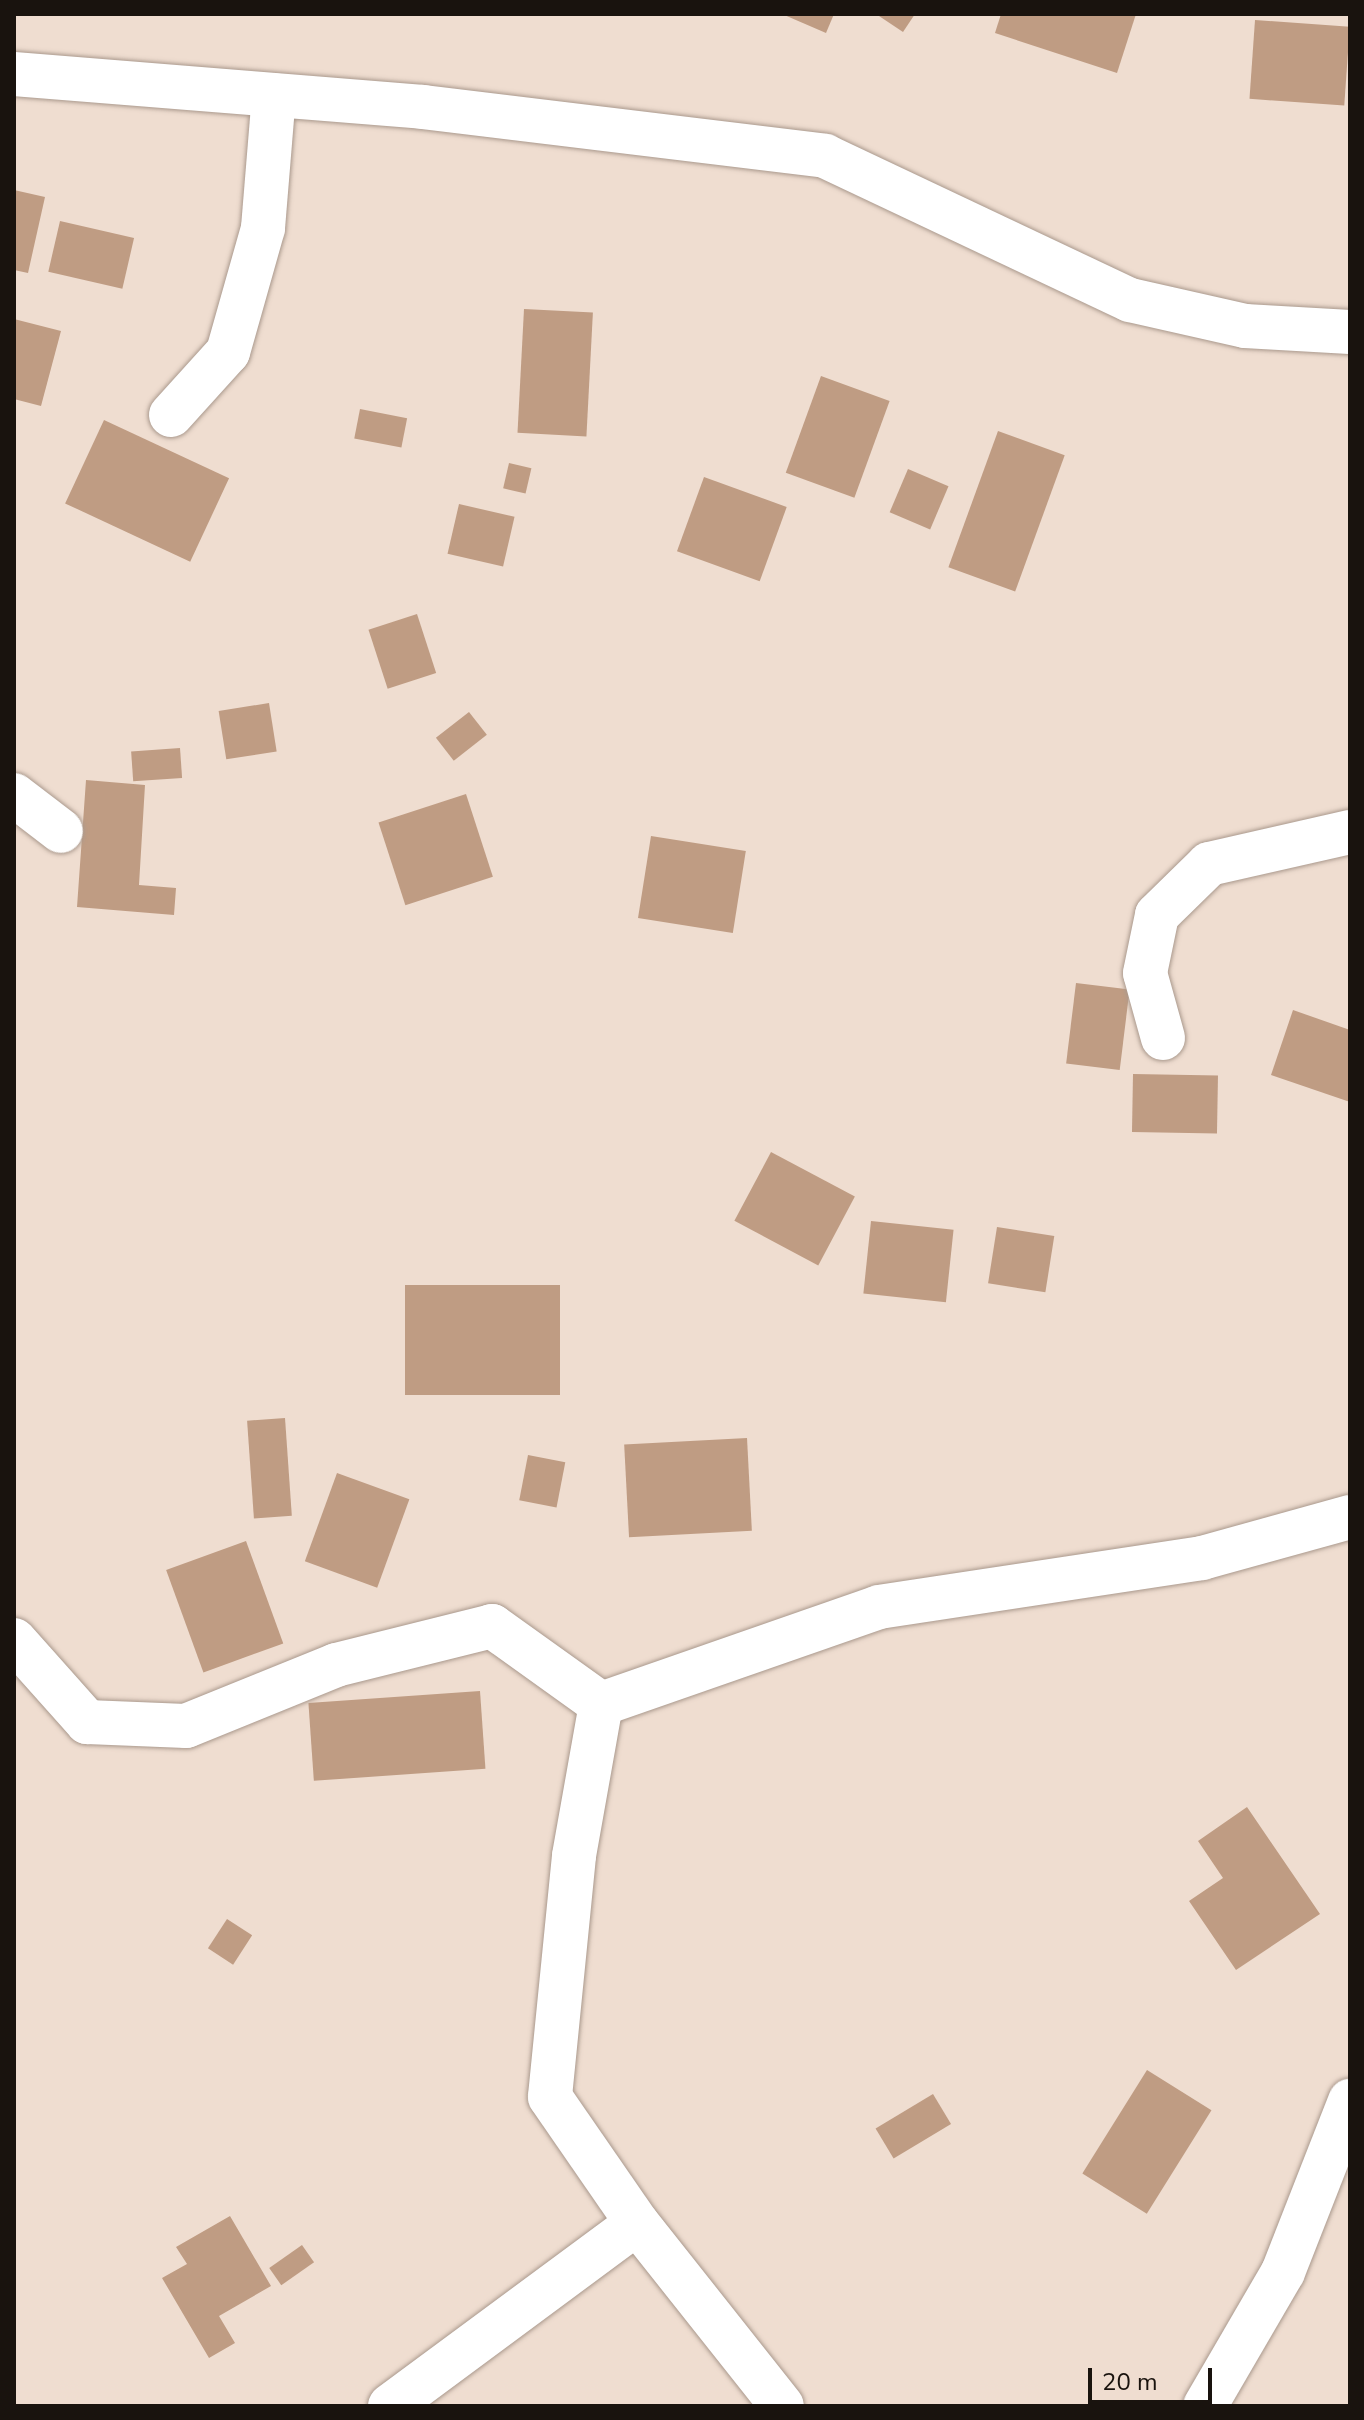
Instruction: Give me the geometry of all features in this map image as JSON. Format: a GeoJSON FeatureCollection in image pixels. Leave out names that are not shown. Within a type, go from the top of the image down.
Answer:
{"type":"FeatureCollection","features":[{"type":"Feature","properties":{"kind":"street"},"geometry":{"type":"LineString","coordinates":[[14,74],[423,107],[825,156],[1130,300],[1245,326],[1350,332]]}},
{"type":"Feature","properties":{"kind":"street"},"geometry":{"type":"LineString","coordinates":[[171,415],[228,352],[263,228],[274,95]]}},
{"type":"Feature","properties":{"kind":"street"},"geometry":{"type":"LineString","coordinates":[[14,795],[61,831]]}},
{"type":"Feature","properties":{"kind":"street"},"geometry":{"type":"LineString","coordinates":[[1163,1038],[1145,973],[1157,915],[1209,864],[1350,832]]}},
{"type":"Feature","properties":{"kind":"street"},"geometry":{"type":"LineString","coordinates":[[601,1704],[879,1607],[1202,1558],[1350,1517]]}},
{"type":"Feature","properties":{"kind":"street"},"geometry":{"type":"LineString","coordinates":[[14,1640],[87,1722],[186,1726],[336,1665],[492,1626],[601,1704]]}},
{"type":"Feature","properties":{"kind":"street"},"geometry":{"type":"LineString","coordinates":[[601,1704],[574,1856],[550,2097],[637,2223],[782,2406]]}},
{"type":"Feature","properties":{"kind":"street"},"geometry":{"type":"LineString","coordinates":[[1205,2406],[1283,2272],[1350,2101]]}},
{"type":"Feature","properties":{"kind":"street"},"geometry":{"type":"LineString","coordinates":[[390,2406],[637,2223]]}},
{"type":"Feature","properties":{"kind":"building"},"geometry":{"type":"Polygon","coordinates":[[[782,14],[834,14],[826,33],[782,14]]]}},
{"type":"Feature","properties":{"kind":"building"},"geometry":{"type":"Polygon","coordinates":[[[876,14],[915,14],[903,32],[876,14]]]}},
{"type":"Feature","properties":{"kind":"building"},"geometry":{"type":"Polygon","coordinates":[[[1001,14],[1136,14],[1117,73],[995,33],[1001,14]]]}},
{"type":"Feature","properties":{"kind":"building"},"geometry":{"type":"Polygon","coordinates":[[[1255,20],[1350,27],[1344,105],[1249,99],[1255,20]]]}},
{"type":"Feature","properties":{"kind":"building"},"geometry":{"type":"Polygon","coordinates":[[[14,190],[45,197],[28,273],[14,270],[14,190]]]}},
{"type":"Feature","properties":{"kind":"building"},"geometry":{"type":"Polygon","coordinates":[[[60,221],[134,238],[122,289],[48,272],[60,221]]]}},
{"type":"Feature","properties":{"kind":"building"},"geometry":{"type":"Polygon","coordinates":[[[524,309],[593,313],[586,436],[518,433],[524,309]]]}},
{"type":"Feature","properties":{"kind":"building"},"geometry":{"type":"Polygon","coordinates":[[[14,319],[61,331],[41,406],[14,399],[14,319]]]}},
{"type":"Feature","properties":{"kind":"building"},"geometry":{"type":"Polygon","coordinates":[[[821,376],[890,401],[854,498],[786,473],[821,376]]]}},
{"type":"Feature","properties":{"kind":"building"},"geometry":{"type":"Polygon","coordinates":[[[360,409],[407,418],[401,448],[354,438],[360,409]]]}},
{"type":"Feature","properties":{"kind":"building"},"geometry":{"type":"Polygon","coordinates":[[[104,420],[229,478],[190,562],[65,503],[104,420]]]}},
{"type":"Feature","properties":{"kind":"building"},"geometry":{"type":"Polygon","coordinates":[[[998,431],[1065,455],[1015,592],[948,567],[998,431]]]}},
{"type":"Feature","properties":{"kind":"building"},"geometry":{"type":"Polygon","coordinates":[[[509,463],[531,468],[526,494],[503,488],[509,463]]]}},
{"type":"Feature","properties":{"kind":"building"},"geometry":{"type":"Polygon","coordinates":[[[908,469],[949,486],[930,529],[890,512],[908,469]]]}},
{"type":"Feature","properties":{"kind":"building"},"geometry":{"type":"Polygon","coordinates":[[[704,477],[787,507],[760,581],[677,551],[704,477]]]}},
{"type":"Feature","properties":{"kind":"building"},"geometry":{"type":"Polygon","coordinates":[[[459,504],[515,517],[503,567],[448,554],[459,504]]]}},
{"type":"Feature","properties":{"kind":"building"},"geometry":{"type":"Polygon","coordinates":[[[417,614],[436,673],[388,689],[368,630],[417,614]]]}},
{"type":"Feature","properties":{"kind":"building"},"geometry":{"type":"Polygon","coordinates":[[[269,703],[277,751],[226,759],[219,711],[269,703]]]}},
{"type":"Feature","properties":{"kind":"building"},"geometry":{"type":"Polygon","coordinates":[[[469,712],[487,735],[454,761],[436,738],[469,712]]]}},
{"type":"Feature","properties":{"kind":"building"},"geometry":{"type":"Polygon","coordinates":[[[180,748],[182,778],[133,781],[131,751],[180,748]]]}},
{"type":"Feature","properties":{"kind":"building"},"geometry":{"type":"Polygon","coordinates":[[[86,780],[145,785],[139,885],[176,888],[174,915],[77,907],[86,780]]]}},
{"type":"Feature","properties":{"kind":"building"},"geometry":{"type":"Polygon","coordinates":[[[466,794],[493,877],[405,905],[379,822],[466,794]]]}},
{"type":"Feature","properties":{"kind":"building"},"geometry":{"type":"Polygon","coordinates":[[[651,836],[746,851],[733,933],[638,918],[651,836]]]}},
{"type":"Feature","properties":{"kind":"building"},"geometry":{"type":"Polygon","coordinates":[[[1076,983],[1130,990],[1120,1070],[1066,1063],[1076,983]]]}},
{"type":"Feature","properties":{"kind":"building"},"geometry":{"type":"Polygon","coordinates":[[[1293,1010],[1350,1030],[1350,1102],[1271,1075],[1293,1010]]]}},
{"type":"Feature","properties":{"kind":"building"},"geometry":{"type":"Polygon","coordinates":[[[1133,1074],[1218,1075],[1217,1133],[1132,1132],[1133,1074]]]}},
{"type":"Feature","properties":{"kind":"building"},"geometry":{"type":"Polygon","coordinates":[[[771,1152],[855,1197],[818,1265],[734,1221],[771,1152]]]}},
{"type":"Feature","properties":{"kind":"building"},"geometry":{"type":"Polygon","coordinates":[[[871,1221],[954,1230],[946,1302],[863,1294],[871,1221]]]}},
{"type":"Feature","properties":{"kind":"building"},"geometry":{"type":"Polygon","coordinates":[[[997,1227],[1054,1236],[1045,1292],[988,1283],[997,1227]]]}},
{"type":"Feature","properties":{"kind":"building"},"geometry":{"type":"Polygon","coordinates":[[[405,1285],[560,1285],[560,1395],[405,1395],[405,1285]]]}},
{"type":"Feature","properties":{"kind":"building"},"geometry":{"type":"Polygon","coordinates":[[[285,1418],[292,1516],[254,1518],[247,1421],[285,1418]]]}},
{"type":"Feature","properties":{"kind":"building"},"geometry":{"type":"Polygon","coordinates":[[[747,1438],[752,1531],[629,1537],[624,1444],[747,1438]]]}},
{"type":"Feature","properties":{"kind":"building"},"geometry":{"type":"Polygon","coordinates":[[[528,1455],[565,1462],[557,1507],[519,1500],[528,1455]]]}},
{"type":"Feature","properties":{"kind":"building"},"geometry":{"type":"Polygon","coordinates":[[[337,1473],[409,1499],[377,1588],[305,1561],[337,1473]]]}},
{"type":"Feature","properties":{"kind":"building"},"geometry":{"type":"Polygon","coordinates":[[[246,1541],[283,1643],[203,1672],[166,1570],[246,1541]]]}},
{"type":"Feature","properties":{"kind":"building"},"geometry":{"type":"Polygon","coordinates":[[[480,1691],[485,1769],[314,1781],[308,1703],[480,1691]]]}},
{"type":"Feature","properties":{"kind":"building"},"geometry":{"type":"Polygon","coordinates":[[[1247,1807],[1320,1914],[1236,1970],[1189,1901],[1223,1878],[1198,1841],[1247,1807]]]}},
{"type":"Feature","properties":{"kind":"building"},"geometry":{"type":"Polygon","coordinates":[[[227,1919],[252,1935],[233,1965],[208,1948],[227,1919]]]}},
{"type":"Feature","properties":{"kind":"building"},"geometry":{"type":"Polygon","coordinates":[[[1147,2070],[1211,2110],[1147,2214],[1082,2173],[1147,2070]]]}},
{"type":"Feature","properties":{"kind":"building"},"geometry":{"type":"Polygon","coordinates":[[[933,2094],[951,2124],[894,2159],[876,2129],[933,2094]]]}},
{"type":"Feature","properties":{"kind":"building"},"geometry":{"type":"Polygon","coordinates":[[[230,2216],[271,2286],[219,2316],[235,2343],[209,2358],[162,2278],[187,2264],[176,2247],[230,2216]]]}},
{"type":"Feature","properties":{"kind":"building"},"geometry":{"type":"Polygon","coordinates":[[[302,2245],[314,2262],[281,2285],[269,2268],[302,2245]]]}}]}
